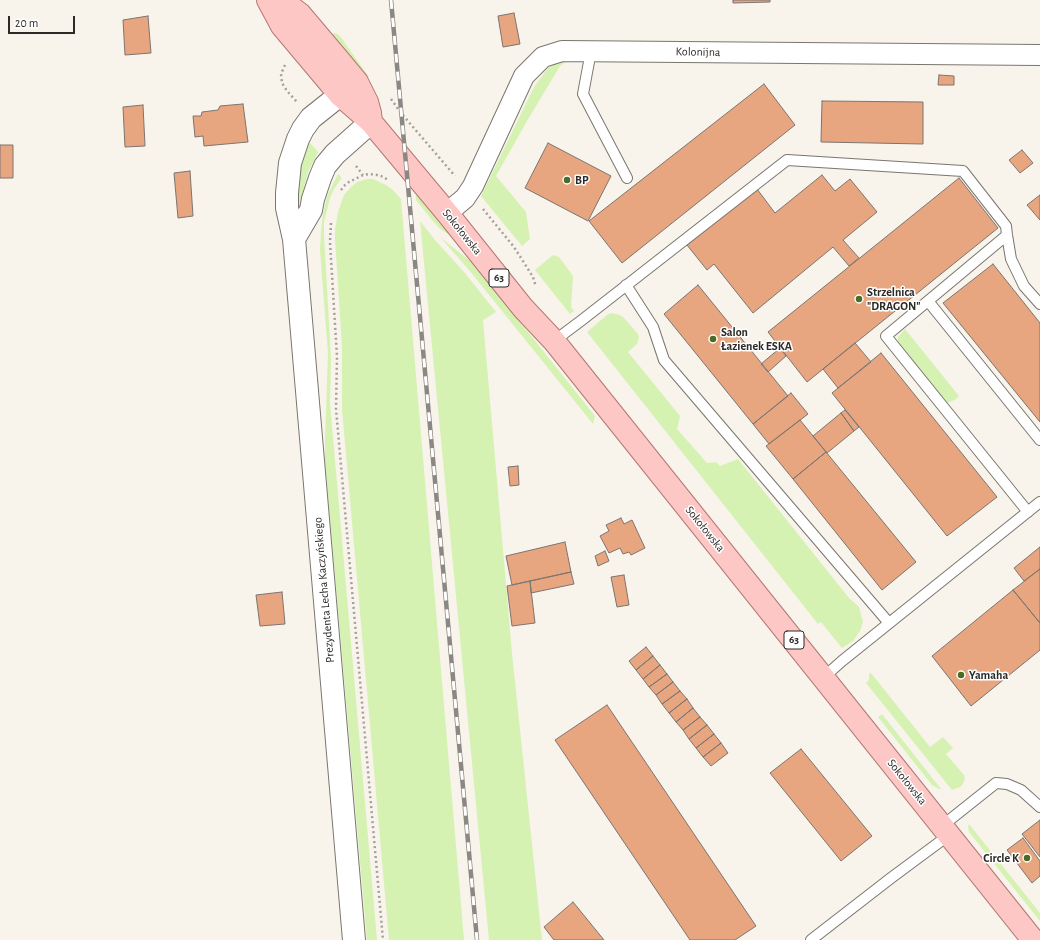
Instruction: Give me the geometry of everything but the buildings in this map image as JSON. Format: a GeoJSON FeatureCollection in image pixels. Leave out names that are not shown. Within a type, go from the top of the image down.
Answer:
{"type":"FeatureCollection","features":[{"type":"Feature","properties":{"kind":"main road","name":"Sokołowska"},"geometry":{"type":"LineString","coordinates":[[268,0],[282,26],[349,89]]}},
{"type":"Feature","properties":{"kind":"main road","name":"Sokołowska"},"geometry":{"type":"LineString","coordinates":[[281,0],[300,14],[318,35],[349,89],[371,122],[447,213],[523,308],[554,341],[1033,940]]}},
{"type":"Feature","properties":{"kind":"main road","name":"Prezydenta Lecha Kaczyńskiego"},"geometry":{"type":"LineString","coordinates":[[349,89],[312,118],[303,129],[293,150],[290,163],[287,208],[294,240],[354,940]]}},
{"type":"Feature","properties":{"kind":"main road"},"geometry":{"type":"LineString","coordinates":[[294,240],[311,210],[313,199],[325,166],[340,149],[371,122]]}},
{"type":"Feature","properties":{"kind":"street","name":"Kolonijna"},"geometry":{"type":"LineString","coordinates":[[447,213],[465,198],[474,186],[524,76],[543,57],[562,51],[1040,55]]}},
{"type":"Feature","properties":{"kind":"lane"},"geometry":{"type":"LineString","coordinates":[[591,51],[583,94],[627,178]]}},
{"type":"Feature","properties":{"kind":"lane"},"geometry":{"type":"LineString","coordinates":[[554,341],[788,160],[963,171],[1006,226],[1010,259],[1024,286],[1040,304]]}},
{"type":"Feature","properties":{"kind":"lane"},"geometry":{"type":"LineString","coordinates":[[1007,235],[886,336],[1028,512]]}},
{"type":"Feature","properties":{"kind":"lane"},"geometry":{"type":"LineString","coordinates":[[626,285],[653,327],[664,360],[889,623]]}},
{"type":"Feature","properties":{"kind":"lane"},"geometry":{"type":"LineString","coordinates":[[928,301],[1040,440]]}},
{"type":"Feature","properties":{"kind":"lane"},"geometry":{"type":"LineString","coordinates":[[824,677],[1040,502]]}},
{"type":"Feature","properties":{"kind":"lane"},"geometry":{"type":"LineString","coordinates":[[812,940],[885,882],[946,830],[996,783],[1007,784],[1021,790],[1040,806]]}},
{"type":"Feature","properties":{"kind":"path"},"geometry":{"type":"LineString","coordinates":[[289,62],[285,65],[282,71],[281,79],[284,87],[299,104]]}},
{"type":"Feature","properties":{"kind":"path"},"geometry":{"type":"LineString","coordinates":[[389,97],[514,247],[533,277]]}},
{"type":"Feature","properties":{"kind":"path"},"geometry":{"type":"LineString","coordinates":[[338,194],[345,185],[363,175],[353,163]]}},
{"type":"Feature","properties":{"kind":"path"},"geometry":{"type":"LineString","coordinates":[[331,220],[330,242],[336,352],[336,409],[383,940]]}},
{"type":"Feature","properties":{"kind":"green space"},"geometry":{"type":"Polygon","coordinates":[[[334,33],[340,36],[369,77],[366,80],[329,36],[334,33]]]}},
{"type":"Feature","properties":{"kind":"green space"},"geometry":{"type":"Polygon","coordinates":[[[558,61],[567,61],[560,66],[496,176],[526,212],[530,239],[522,246],[481,196],[534,87],[548,68],[558,61]]]}},
{"type":"Feature","properties":{"kind":"green space"},"geometry":{"type":"Polygon","coordinates":[[[308,141],[318,152],[308,172],[298,210],[293,193],[296,176],[308,141]]]}},
{"type":"Feature","properties":{"kind":"green space"},"geometry":{"type":"Polygon","coordinates":[[[338,174],[341,179],[330,198],[324,222],[331,358],[330,403],[377,940],[367,940],[325,462],[328,354],[320,250],[323,214],[327,196],[338,174]]]}},
{"type":"Feature","properties":{"kind":"green space"},"geometry":{"type":"Polygon","coordinates":[[[373,179],[386,185],[401,199],[464,940],[389,940],[342,409],[342,346],[335,240],[338,212],[344,195],[357,182],[373,179]]]}},
{"type":"Feature","properties":{"kind":"green space"},"geometry":{"type":"Polygon","coordinates":[[[416,194],[452,237],[439,228],[432,220],[416,200],[416,194]]]}},
{"type":"Feature","properties":{"kind":"green space"},"geometry":{"type":"Polygon","coordinates":[[[420,221],[496,312],[483,320],[512,653],[542,940],[489,940],[420,221]]]}},
{"type":"Feature","properties":{"kind":"green space"},"geometry":{"type":"Polygon","coordinates":[[[440,237],[474,264],[595,416],[593,424],[469,270],[440,237]]]}},
{"type":"Feature","properties":{"kind":"green space"},"geometry":{"type":"Polygon","coordinates":[[[553,255],[559,257],[573,276],[571,307],[574,311],[570,314],[535,270],[553,255]]]}},
{"type":"Feature","properties":{"kind":"green space"},"geometry":{"type":"Polygon","coordinates":[[[611,313],[620,315],[624,318],[638,334],[639,337],[637,344],[628,352],[680,416],[677,429],[707,463],[716,462],[720,466],[738,459],[849,598],[859,607],[863,622],[860,631],[853,641],[842,648],[821,622],[818,624],[587,332],[611,313]]]}},
{"type":"Feature","properties":{"kind":"green space"},"geometry":{"type":"Polygon","coordinates":[[[905,329],[959,396],[956,399],[948,403],[943,401],[898,343],[898,337],[905,329]]]}},
{"type":"Feature","properties":{"kind":"green space"},"geometry":{"type":"Polygon","coordinates":[[[871,673],[930,747],[943,737],[953,748],[946,754],[964,775],[965,779],[960,787],[952,790],[866,683],[869,680],[869,674],[871,673]]]}},
{"type":"Feature","properties":{"kind":"green space"},"geometry":{"type":"Polygon","coordinates":[[[882,714],[941,789],[932,785],[878,717],[882,714]]]}},
{"type":"Feature","properties":{"kind":"green space"},"geometry":{"type":"Polygon","coordinates":[[[969,824],[1040,913],[1040,921],[969,832],[969,824]]]}},
{"type":"Feature","properties":{"kind":"railway"},"geometry":{"type":"LineString","coordinates":[[391,0],[477,940]]}},
{"type":"Feature","properties":{"kind":"place","name":"BP"},"geometry":{"type":"Point","coordinates":[567,180]}},
{"type":"Feature","properties":{"kind":"place","name":"Strzelnica \"DRAGON\""},"geometry":{"type":"Point","coordinates":[859,299]}},
{"type":"Feature","properties":{"kind":"place","name":"Salon Łazienek ESKA"},"geometry":{"type":"Point","coordinates":[713,339]}},
{"type":"Feature","properties":{"kind":"place","name":"Yamaha"},"geometry":{"type":"Point","coordinates":[961,675]}},
{"type":"Feature","properties":{"kind":"place","name":"Circle K"},"geometry":{"type":"Point","coordinates":[1027,858]}}]}
